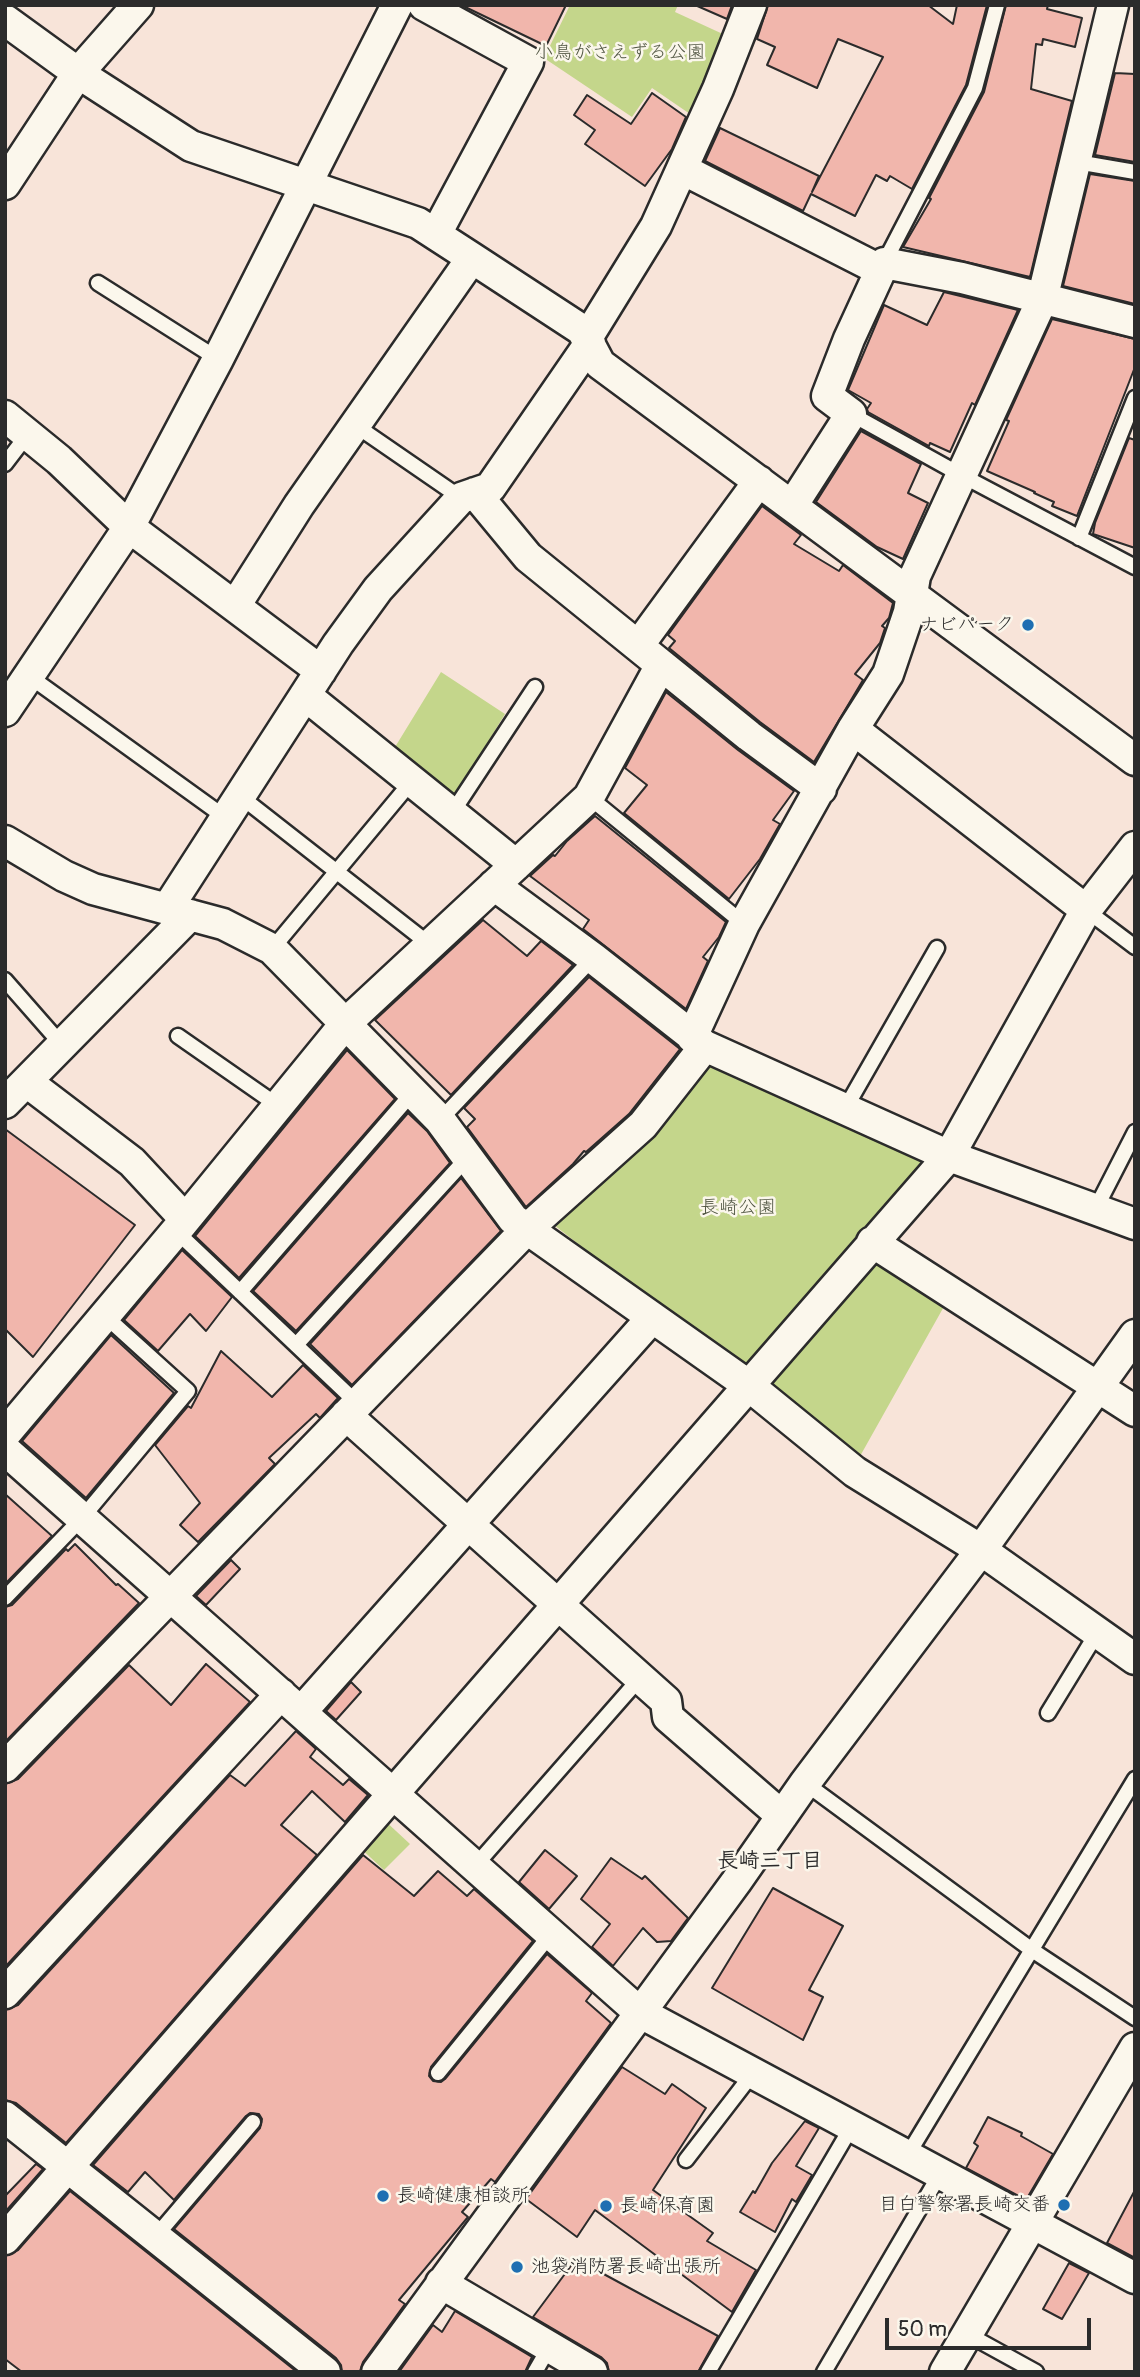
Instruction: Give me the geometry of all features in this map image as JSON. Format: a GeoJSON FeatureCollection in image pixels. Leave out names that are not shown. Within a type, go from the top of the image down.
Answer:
{"type":"FeatureCollection","features":[{"type":"Feature","properties":{"kind":"street"},"geometry":{"type":"LineString","coordinates":[[5,184],[78,73],[138,5]]}},
{"type":"Feature","properties":{"kind":"street"},"geometry":{"type":"LineString","coordinates":[[15,689],[129,527],[218,359],[397,5]]}},
{"type":"Feature","properties":{"kind":"street"},"geometry":{"type":"LineString","coordinates":[[424,5],[528,62],[436,234]]}},
{"type":"Feature","properties":{"kind":"street"},"geometry":{"type":"LineString","coordinates":[[5,1103],[62,1045],[179,912],[233,807],[378,589],[468,496],[490,488],[588,340],[656,226],[718,89],[751,5]]}},
{"type":"Feature","properties":{"kind":"street"},"geometry":{"type":"LineString","coordinates":[[6,1766],[527,1229],[643,1125],[698,1042],[744,924],[853,729],[888,674],[909,612],[915,576],[1042,300],[1113,5]]}},
{"type":"Feature","properties":{"kind":"street"},"geometry":{"type":"LineString","coordinates":[[5,20],[78,73],[191,146],[418,223],[436,234],[582,330],[600,364],[1135,760]]}},
{"type":"Feature","properties":{"kind":"street"},"geometry":{"type":"LineString","coordinates":[[682,169],[882,266],[962,278],[1135,322]]}},
{"type":"Feature","properties":{"kind":"street"},"geometry":{"type":"LineString","coordinates":[[235,606],[299,505],[472,258]]}},
{"type":"Feature","properties":{"kind":"street"},"geometry":{"type":"LineString","coordinates":[[792,506],[851,414],[827,396],[882,266]]}},
{"type":"Feature","properties":{"kind":"street"},"geometry":{"type":"LineString","coordinates":[[16,425],[59,460],[129,527],[235,606],[412,781],[516,865]]}},
{"type":"Feature","properties":{"kind":"street"},"geometry":{"type":"LineString","coordinates":[[638,646],[759,481]]}},
{"type":"Feature","properties":{"kind":"street"},"geometry":{"type":"LineString","coordinates":[[468,496],[528,557],[749,736],[821,789]]}},
{"type":"Feature","properties":{"kind":"street"},"geometry":{"type":"LineString","coordinates":[[5,1434],[345,1024],[589,797],[661,665]]}},
{"type":"Feature","properties":{"kind":"street"},"geometry":{"type":"LineString","coordinates":[[853,729],[1086,910]]}},
{"type":"Feature","properties":{"kind":"street"},"geometry":{"type":"LineString","coordinates":[[5,841],[64,876],[93,889],[223,924],[272,949],[440,1120],[513,1219],[748,1385],[855,1472],[981,1550],[1135,1659]]}},
{"type":"Feature","properties":{"kind":"street"},"geometry":{"type":"LineString","coordinates":[[5,2239],[949,1156],[1086,910],[1135,847]]}},
{"type":"Feature","properties":{"kind":"street"},"geometry":{"type":"LineString","coordinates":[[494,885],[593,958],[698,1042],[949,1156],[1135,1224]]}},
{"type":"Feature","properties":{"kind":"street"},"geometry":{"type":"LineString","coordinates":[[27,1082],[132,1162],[181,1225]]}},
{"type":"Feature","properties":{"kind":"street"},"geometry":{"type":"LineString","coordinates":[[872,1242],[1135,1412]]}},
{"type":"Feature","properties":{"kind":"street"},"geometry":{"type":"LineString","coordinates":[[5,1993],[469,1523],[651,1318]]}},
{"type":"Feature","properties":{"kind":"street"},"geometry":{"type":"LineString","coordinates":[[377,2372],[805,1783],[981,1550],[1135,1335]]}},
{"type":"Feature","properties":{"kind":"street"},"geometry":{"type":"LineString","coordinates":[[351,1409],[469,1523],[666,1701],[668,1717],[782,1816]]}},
{"type":"Feature","properties":{"kind":"street"},"geometry":{"type":"LineString","coordinates":[[5,1450],[639,2011],[1135,2278]]}},
{"type":"Feature","properties":{"kind":"street"},"geometry":{"type":"LineString","coordinates":[[946,2372],[1135,2048]]}},
{"type":"Feature","properties":{"kind":"street"},"geometry":{"type":"LineString","coordinates":[[5,2117],[325,2372]]}},
{"type":"Feature","properties":{"kind":"street"},"geometry":{"type":"LineString","coordinates":[[441,2283],[592,2372]]}},
{"type":"Feature","properties":{"kind":"lane"},"geometry":{"type":"LineString","coordinates":[[882,266],[975,88],[997,5]]}},
{"type":"Feature","properties":{"kind":"lane"},"geometry":{"type":"LineString","coordinates":[[1077,162],[1135,172]]}},
{"type":"Feature","properties":{"kind":"lane"},"geometry":{"type":"LineString","coordinates":[[98,283],[218,359]]}},
{"type":"Feature","properties":{"kind":"lane"},"geometry":{"type":"LineString","coordinates":[[1079,538],[1135,398]]}},
{"type":"Feature","properties":{"kind":"lane"},"geometry":{"type":"LineString","coordinates":[[851,414],[1135,567]]}},
{"type":"Feature","properties":{"kind":"lane"},"geometry":{"type":"LineString","coordinates":[[5,464],[16,425]]}},
{"type":"Feature","properties":{"kind":"lane"},"geometry":{"type":"LineString","coordinates":[[355,425],[468,496]]}},
{"type":"Feature","properties":{"kind":"lane"},"geometry":{"type":"LineString","coordinates":[[452,813],[535,687]]}},
{"type":"Feature","properties":{"kind":"lane"},"geometry":{"type":"LineString","coordinates":[[15,689],[233,807],[337,871],[429,944]]}},
{"type":"Feature","properties":{"kind":"lane"},"geometry":{"type":"LineString","coordinates":[[272,949],[412,781]]}},
{"type":"Feature","properties":{"kind":"lane"},"geometry":{"type":"LineString","coordinates":[[589,797],[744,924]]}},
{"type":"Feature","properties":{"kind":"lane"},"geometry":{"type":"LineString","coordinates":[[1086,910],[1135,947]]}},
{"type":"Feature","properties":{"kind":"lane"},"geometry":{"type":"LineString","coordinates":[[845,1110],[937,947]]}},
{"type":"Feature","properties":{"kind":"lane"},"geometry":{"type":"LineString","coordinates":[[440,1120],[593,958]]}},
{"type":"Feature","properties":{"kind":"lane"},"geometry":{"type":"LineString","coordinates":[[5,980],[62,1045]]}},
{"type":"Feature","properties":{"kind":"lane"},"geometry":{"type":"LineString","coordinates":[[178,1036],[277,1105]]}},
{"type":"Feature","properties":{"kind":"lane"},"geometry":{"type":"LineString","coordinates":[[240,1292],[414,1091]]}},
{"type":"Feature","properties":{"kind":"lane"},"geometry":{"type":"LineString","coordinates":[[1096,1210],[1135,1132]]}},
{"type":"Feature","properties":{"kind":"lane"},"geometry":{"type":"LineString","coordinates":[[296,1345],[468,1157]]}},
{"type":"Feature","properties":{"kind":"lane"},"geometry":{"type":"LineString","coordinates":[[181,1225],[240,1292],[296,1345],[351,1409]]}},
{"type":"Feature","properties":{"kind":"lane"},"geometry":{"type":"LineString","coordinates":[[5,1598],[82,1518],[188,1391],[104,1315]]}},
{"type":"Feature","properties":{"kind":"lane"},"geometry":{"type":"LineString","coordinates":[[1048,1713],[1097,1633]]}},
{"type":"Feature","properties":{"kind":"lane"},"geometry":{"type":"LineString","coordinates":[[475,1866],[640,1678]]}},
{"type":"Feature","properties":{"kind":"lane"},"geometry":{"type":"LineString","coordinates":[[907,2156],[1135,1779]]}},
{"type":"Feature","properties":{"kind":"lane"},"geometry":{"type":"LineString","coordinates":[[805,1783],[1032,1950],[1135,2018]]}},
{"type":"Feature","properties":{"kind":"lane"},"geometry":{"type":"LineString","coordinates":[[438,2073],[551,1934]]}},
{"type":"Feature","properties":{"kind":"lane"},"geometry":{"type":"LineString","coordinates":[[686,2160],[753,2073]]}},
{"type":"Feature","properties":{"kind":"lane"},"geometry":{"type":"LineString","coordinates":[[156,2236],[253,2122]]}},
{"type":"Feature","properties":{"kind":"lane"},"geometry":{"type":"LineString","coordinates":[[708,2372],[852,2126]]}},
{"type":"Feature","properties":{"kind":"lane"},"geometry":{"type":"LineString","coordinates":[[824,2372],[940,2174]]}},
{"type":"Feature","properties":{"kind":"lane"},"geometry":{"type":"LineString","coordinates":[[967,2334],[1036,2372]]}},
{"type":"Feature","properties":{"kind":"lane"},"geometry":{"type":"LineString","coordinates":[[535,2372],[551,2346]]}},
{"type":"Feature","properties":{"kind":"green space","name":"小鳥がさえずる公園"},"geometry":{"type":"Polygon","coordinates":[[[570,5],[678,5],[675,12],[725,35],[690,114],[652,88],[632,117],[544,58],[570,5]]]}},
{"type":"Feature","properties":{"kind":"green space"},"geometry":{"type":"Polygon","coordinates":[[[441,672],[505,714],[452,801],[392,752],[441,672]]]}},
{"type":"Feature","properties":{"kind":"green space","name":"長崎公園"},"geometry":{"type":"Polygon","coordinates":[[[719,1062],[949,1156],[748,1370],[740,1371],[554,1225],[648,1132],[699,1065],[719,1062]]]}},
{"type":"Feature","properties":{"kind":"green space"},"geometry":{"type":"Polygon","coordinates":[[[872,1242],[951,1294],[859,1458],[762,1385],[872,1242]]]}},
{"type":"Feature","properties":{"kind":"green space"},"geometry":{"type":"Polygon","coordinates":[[[382,1818],[410,1844],[384,1870],[357,1845],[382,1818]]]}},
{"type":"Feature","properties":{"kind":"building"},"geometry":{"type":"Polygon","coordinates":[[[461,5],[566,5],[546,46],[461,5]]]}},
{"type":"Feature","properties":{"kind":"building"},"geometry":{"type":"Polygon","coordinates":[[[695,5],[732,5],[727,19],[695,5]]]}},
{"type":"Feature","properties":{"kind":"building"},"geometry":{"type":"Polygon","coordinates":[[[768,5],[928,5],[953,24],[957,5],[987,5],[966,85],[912,189],[890,176],[887,181],[876,175],[855,216],[811,194],[803,211],[705,161],[720,128],[819,176],[812,192],[883,57],[838,39],[817,88],[767,65],[775,47],[757,39],[768,5]]]}},
{"type":"Feature","properties":{"kind":"building"},"geometry":{"type":"Polygon","coordinates":[[[1006,5],[1048,5],[1047,9],[1082,18],[1075,47],[1043,39],[1042,45],[1036,44],[1031,89],[1072,101],[1030,277],[903,247],[931,199],[929,198],[984,92],[1006,5]]]}},
{"type":"Feature","properties":{"kind":"building"},"geometry":{"type":"Polygon","coordinates":[[[1115,73],[1135,74],[1135,162],[1095,155],[1115,73]]]}},
{"type":"Feature","properties":{"kind":"building"},"geometry":{"type":"Polygon","coordinates":[[[652,93],[686,117],[672,149],[645,186],[585,144],[595,130],[574,115],[587,95],[631,124],[652,93]]]}},
{"type":"Feature","properties":{"kind":"building"},"geometry":{"type":"Polygon","coordinates":[[[1090,174],[1135,181],[1135,304],[1063,286],[1090,174]]]}},
{"type":"Feature","properties":{"kind":"building"},"geometry":{"type":"Polygon","coordinates":[[[944,292],[1018,310],[975,405],[972,403],[950,452],[930,443],[929,446],[868,412],[871,403],[848,390],[884,305],[927,325],[944,292]]]}},
{"type":"Feature","properties":{"kind":"building"},"geometry":{"type":"Polygon","coordinates":[[[1052,319],[1135,339],[1135,367],[1077,516],[1052,506],[1054,502],[1035,492],[987,471],[1009,421],[1006,420],[1052,319]]]}},
{"type":"Feature","properties":{"kind":"building"},"geometry":{"type":"Polygon","coordinates":[[[861,431],[921,464],[908,493],[928,503],[903,559],[877,547],[816,502],[861,431]]]}},
{"type":"Feature","properties":{"kind":"building"},"geometry":{"type":"Polygon","coordinates":[[[1129,438],[1135,440],[1135,548],[1093,534],[1129,438]]]}},
{"type":"Feature","properties":{"kind":"building"},"geometry":{"type":"Polygon","coordinates":[[[762,506],[801,535],[794,544],[839,571],[843,565],[893,603],[889,618],[882,626],[885,628],[880,643],[855,674],[863,680],[814,762],[669,648],[675,641],[668,635],[762,506]]]}},
{"type":"Feature","properties":{"kind":"building"},"geometry":{"type":"Polygon","coordinates":[[[666,692],[794,791],[773,820],[780,824],[760,859],[729,899],[624,813],[647,785],[625,768],[666,692]]]}},
{"type":"Feature","properties":{"kind":"building"},"geometry":{"type":"Polygon","coordinates":[[[595,816],[726,922],[719,937],[703,957],[708,961],[686,1009],[583,929],[589,920],[530,876],[555,856],[567,841],[595,816]]]}},
{"type":"Feature","properties":{"kind":"building"},"geometry":{"type":"Polygon","coordinates":[[[483,920],[527,956],[541,941],[573,965],[451,1095],[375,1020],[483,920]]]}},
{"type":"Feature","properties":{"kind":"building"},"geometry":{"type":"Polygon","coordinates":[[[589,977],[680,1049],[629,1114],[584,1151],[526,1207],[467,1127],[475,1119],[464,1108],[589,977]]]}},
{"type":"Feature","properties":{"kind":"building"},"geometry":{"type":"Polygon","coordinates":[[[347,1050],[395,1099],[239,1278],[195,1236],[347,1050]]]}},
{"type":"Feature","properties":{"kind":"building"},"geometry":{"type":"Polygon","coordinates":[[[408,1113],[427,1131],[450,1163],[296,1331],[253,1291],[408,1113]]]}},
{"type":"Feature","properties":{"kind":"building"},"geometry":{"type":"Polygon","coordinates":[[[5,1129],[135,1225],[33,1357],[5,1329],[5,1129]]]}},
{"type":"Feature","properties":{"kind":"building"},"geometry":{"type":"Polygon","coordinates":[[[461,1178],[501,1231],[352,1385],[310,1344],[461,1178]]]}},
{"type":"Feature","properties":{"kind":"building"},"geometry":{"type":"Polygon","coordinates":[[[182,1250],[232,1297],[206,1331],[190,1314],[158,1351],[124,1320],[182,1250]]]}},
{"type":"Feature","properties":{"kind":"building"},"geometry":{"type":"Polygon","coordinates":[[[111,1335],[174,1393],[86,1498],[22,1441],[111,1335]]]}},
{"type":"Feature","properties":{"kind":"building"},"geometry":{"type":"Polygon","coordinates":[[[221,1351],[272,1397],[303,1365],[338,1398],[320,1418],[316,1414],[269,1458],[275,1464],[198,1542],[180,1525],[200,1503],[155,1445],[188,1406],[191,1408],[221,1351]]]}},
{"type":"Feature","properties":{"kind":"building"},"geometry":{"type":"Polygon","coordinates":[[[5,1494],[52,1536],[5,1584],[5,1494]]]}},
{"type":"Feature","properties":{"kind":"building"},"geometry":{"type":"Polygon","coordinates":[[[75,1544],[116,1585],[139,1603],[5,1742],[5,1607],[12,1605],[66,1549],[68,1551],[75,1544]]]}},
{"type":"Feature","properties":{"kind":"building"},"geometry":{"type":"Polygon","coordinates":[[[231,1560],[240,1569],[206,1605],[196,1596],[231,1560]]]}},
{"type":"Feature","properties":{"kind":"building"},"geometry":{"type":"Polygon","coordinates":[[[206,1664],[250,1702],[5,1967],[5,1784],[18,1779],[129,1665],[171,1705],[206,1664]]]}},
{"type":"Feature","properties":{"kind":"building"},"geometry":{"type":"Polygon","coordinates":[[[351,1682],[361,1692],[336,1720],[326,1711],[351,1682]]]}},
{"type":"Feature","properties":{"kind":"building"},"geometry":{"type":"Polygon","coordinates":[[[296,1731],[316,1749],[310,1757],[343,1785],[349,1779],[368,1795],[345,1822],[312,1791],[281,1825],[317,1855],[66,2143],[16,2103],[5,2100],[5,2010],[18,2005],[230,1775],[245,1786],[296,1731]]]}},
{"type":"Feature","properties":{"kind":"building"},"geometry":{"type":"Polygon","coordinates":[[[545,1850],[577,1876],[549,1909],[519,1882],[545,1850]]]}},
{"type":"Feature","properties":{"kind":"building"},"geometry":{"type":"Polygon","coordinates":[[[363,1855],[414,1896],[438,1871],[467,1896],[474,1889],[533,1941],[431,2067],[429,2076],[433,2081],[441,2082],[445,2079],[547,1954],[592,1993],[586,2001],[611,2023],[495,2182],[491,2179],[462,2212],[468,2217],[399,2300],[405,2304],[363,2362],[360,2372],[342,2372],[336,2358],[174,2229],[260,2128],[262,2119],[259,2114],[250,2113],[246,2116],[174,2200],[145,2172],[128,2192],[93,2165],[363,1855]]]}},
{"type":"Feature","properties":{"kind":"building"},"geometry":{"type":"Polygon","coordinates":[[[611,1858],[642,1879],[645,1876],[688,1918],[671,1941],[657,1942],[643,1928],[613,1966],[592,1947],[610,1924],[581,1899],[611,1858]]]}},
{"type":"Feature","properties":{"kind":"building"},"geometry":{"type":"Polygon","coordinates":[[[773,1888],[843,1926],[809,1990],[823,1997],[803,2040],[712,1988],[773,1888]]]}},
{"type":"Feature","properties":{"kind":"building"},"geometry":{"type":"Polygon","coordinates":[[[622,2067],[665,2094],[672,2084],[706,2108],[653,2190],[713,2233],[707,2241],[756,2270],[732,2312],[595,2210],[577,2237],[526,2199],[622,2067]]]}},
{"type":"Feature","properties":{"kind":"building"},"geometry":{"type":"Polygon","coordinates":[[[988,2117],[1022,2133],[1021,2136],[1053,2154],[1026,2200],[966,2168],[978,2146],[974,2143],[988,2117]]]}},
{"type":"Feature","properties":{"kind":"building"},"geometry":{"type":"Polygon","coordinates":[[[805,2121],[819,2128],[796,2166],[812,2175],[796,2202],[792,2199],[775,2232],[740,2212],[753,2191],[755,2193],[772,2163],[805,2121]]]}},
{"type":"Feature","properties":{"kind":"building"},"geometry":{"type":"Polygon","coordinates":[[[36,2164],[43,2169],[5,2212],[5,2196],[36,2164]]]}},
{"type":"Feature","properties":{"kind":"building"},"geometry":{"type":"Polygon","coordinates":[[[1135,2190],[1135,2258],[1107,2243],[1135,2190]]]}},
{"type":"Feature","properties":{"kind":"building"},"geometry":{"type":"Polygon","coordinates":[[[70,2191],[297,2372],[22,2372],[5,2359],[5,2256],[18,2250],[70,2191]]]}},
{"type":"Feature","properties":{"kind":"building"},"geometry":{"type":"Polygon","coordinates":[[[576,2259],[718,2336],[698,2372],[609,2372],[607,2363],[601,2357],[533,2317],[576,2259]]]}},
{"type":"Feature","properties":{"kind":"building"},"geometry":{"type":"Polygon","coordinates":[[[1069,2263],[1089,2273],[1062,2319],[1043,2309],[1069,2263]]]}},
{"type":"Feature","properties":{"kind":"building"},"geometry":{"type":"Polygon","coordinates":[[[455,2311],[532,2357],[525,2372],[399,2372],[433,2325],[442,2332],[455,2311]]]}},
{"type":"Feature","properties":{"kind":"place","name":"ナビパーク"},"geometry":{"type":"Point","coordinates":[1028,625]}},
{"type":"Feature","properties":{"kind":"place","name":"長崎健康相談所"},"geometry":{"type":"Point","coordinates":[383,2196]}},
{"type":"Feature","properties":{"kind":"place","name":"目白警察署長崎交番"},"geometry":{"type":"Point","coordinates":[1064,2205]}},
{"type":"Feature","properties":{"kind":"place","name":"長崎保育園"},"geometry":{"type":"Point","coordinates":[606,2206]}},
{"type":"Feature","properties":{"kind":"place","name":"池袋消防署長崎出張所"},"geometry":{"type":"Point","coordinates":[517,2267]}},
{"type":"Feature","properties":{"kind":"district","name":"長崎三丁目"},"geometry":{"type":"Point","coordinates":[770,1862]}}]}
